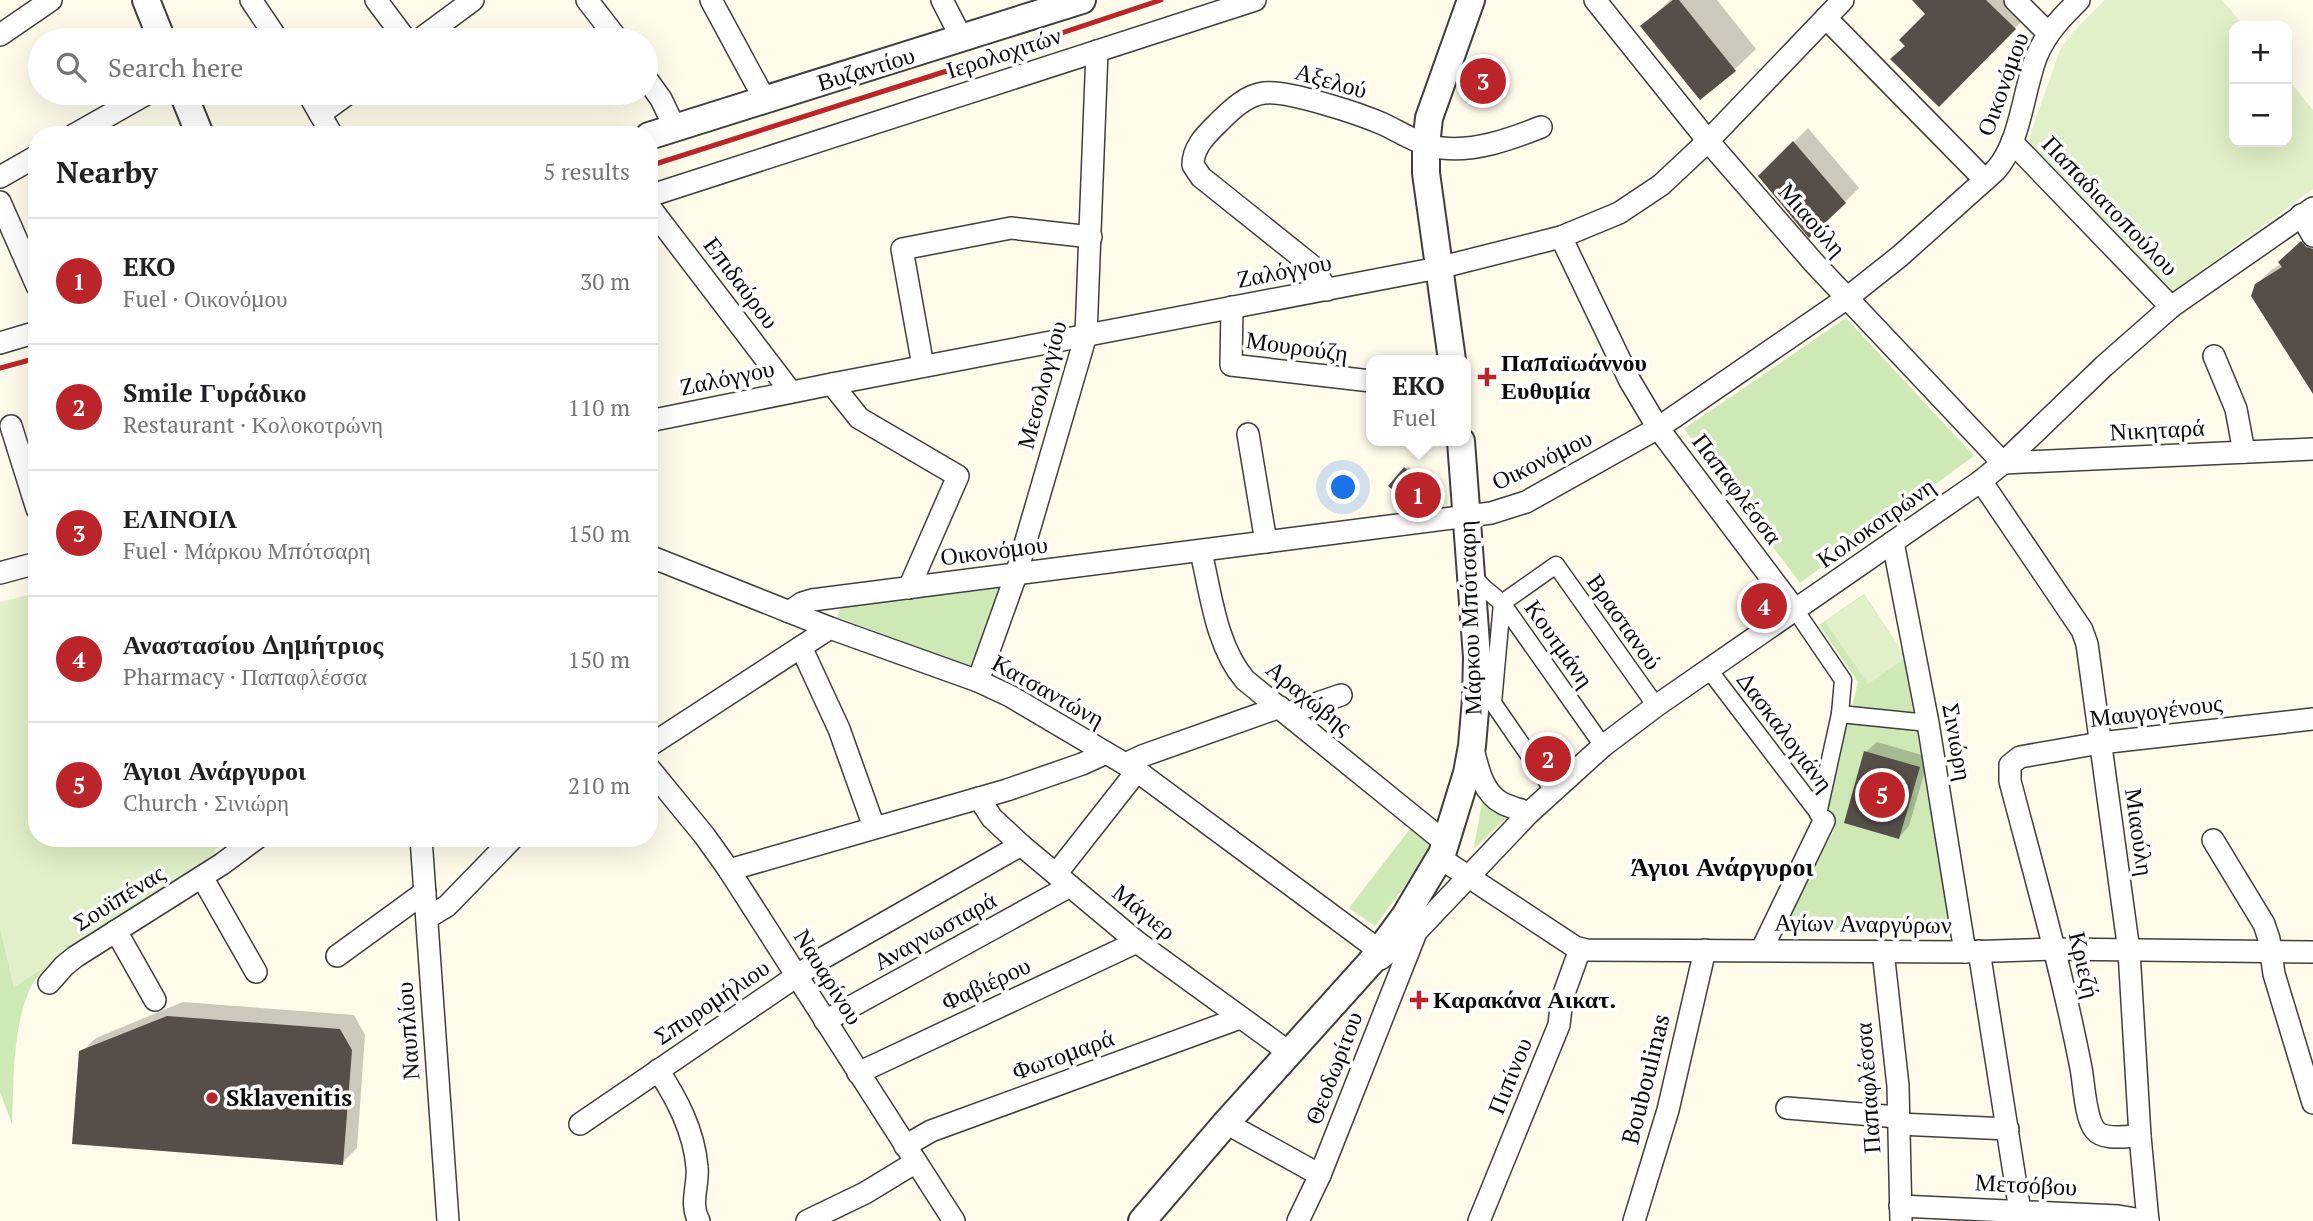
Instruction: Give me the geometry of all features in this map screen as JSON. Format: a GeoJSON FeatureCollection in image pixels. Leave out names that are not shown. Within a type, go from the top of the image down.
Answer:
{"type":"FeatureCollection","features":[{"type":"Feature","properties":{"kind":"street"},"geometry":{"type":"LineString","coordinates":[[0,34],[51,0]]}},
{"type":"Feature","properties":{"kind":"street"},"geometry":{"type":"LineString","coordinates":[[146,0],[157,28]]}},
{"type":"Feature","properties":{"kind":"street"},"geometry":{"type":"LineString","coordinates":[[250,0],[270,28]]}},
{"type":"Feature","properties":{"kind":"street"},"geometry":{"type":"LineString","coordinates":[[376,0],[397,28]]}},
{"type":"Feature","properties":{"kind":"street"},"geometry":{"type":"LineString","coordinates":[[435,28],[473,0]]}},
{"type":"Feature","properties":{"kind":"street"},"geometry":{"type":"LineString","coordinates":[[587,0],[609,28]]}},
{"type":"Feature","properties":{"kind":"street"},"geometry":{"type":"LineString","coordinates":[[711,0],[765,100]]}},
{"type":"Feature","properties":{"kind":"street"},"geometry":{"type":"LineString","coordinates":[[942,0],[962,39]]}},
{"type":"Feature","properties":{"kind":"street","name":"Ιερολοχιτών"},"geometry":{"type":"LineString","coordinates":[[658,193],[1255,0]]}},
{"type":"Feature","properties":{"kind":"street"},"geometry":{"type":"LineString","coordinates":[[1451,355],[1426,173],[1426,145],[1432,109],[1471,0]]}},
{"type":"Feature","properties":{"kind":"street","name":"Μιαούλη"},"geometry":{"type":"LineString","coordinates":[[1595,0],[1708,141],[1846,298],[2003,463]]}},
{"type":"Feature","properties":{"kind":"street","name":"Ζαλόγγου"},"geometry":{"type":"LineString","coordinates":[[658,419],[1438,268],[1561,237],[1604,221],[1631,207],[1661,185],[1708,141],[1843,0]]}},
{"type":"Feature","properties":{"kind":"street"},"geometry":{"type":"LineString","coordinates":[[2015,0],[2048,33]]}},
{"type":"Feature","properties":{"kind":"street","name":"Οικονόμου"},"geometry":{"type":"LineString","coordinates":[[789,612],[812,600],[1467,516],[1502,511],[1526,502],[1658,428],[1846,298],[1900,256],[1985,180],[2000,166],[2012,142],[2033,66],[2048,33],[2079,0]]}},
{"type":"Feature","properties":{"kind":"street","name":"Βυζαντίου"},"geometry":{"type":"LineString","coordinates":[[658,133],[962,39],[1070,2]]}},
{"type":"Feature","properties":{"kind":"street"},"geometry":{"type":"LineString","coordinates":[[1826,18],[1985,180]]}},
{"type":"Feature","properties":{"kind":"street","name":"Μεσολογγίου"},"geometry":{"type":"LineString","coordinates":[[978,681],[1016,575],[1086,335],[1097,51]]}},
{"type":"Feature","properties":{"kind":"street","name":"Αξελού"},"geometry":{"type":"LineString","coordinates":[[1327,289],[1311,265],[1196,172],[1193,158],[1200,142],[1236,107],[1256,95],[1285,94],[1359,114],[1426,145],[1443,149],[1510,139],[1541,127]]}},
{"type":"Feature","properties":{"kind":"street"},"geometry":{"type":"LineString","coordinates":[[658,95],[675,128]]}},
{"type":"Feature","properties":{"kind":"street"},"geometry":{"type":"LineString","coordinates":[[90,126],[127,105]]}},
{"type":"Feature","properties":{"kind":"street"},"geometry":{"type":"LineString","coordinates":[[188,105],[196,126]]}},
{"type":"Feature","properties":{"kind":"street"},"geometry":{"type":"LineString","coordinates":[[315,105],[327,126]]}},
{"type":"Feature","properties":{"kind":"street"},"geometry":{"type":"LineString","coordinates":[[320,114],[332,105]]}},
{"type":"Feature","properties":{"kind":"street","name":"Παπαδιατοπούλου"},"geometry":{"type":"LineString","coordinates":[[2012,142],[2171,307]]}},
{"type":"Feature","properties":{"kind":"street"},"geometry":{"type":"LineString","coordinates":[[0,177],[28,161]]}},
{"type":"Feature","properties":{"kind":"street"},"geometry":{"type":"LineString","coordinates":[[0,202],[28,266]]}},
{"type":"Feature","properties":{"kind":"street"},"geometry":{"type":"LineString","coordinates":[[2307,212],[2313,236]]}},
{"type":"Feature","properties":{"kind":"street","name":"Κολοκοτρώνη"},"geometry":{"type":"LineString","coordinates":[[1468,877],[1529,813],[1603,746],[1656,706],[1981,481],[2171,307],[2307,212]]}},
{"type":"Feature","properties":{"kind":"street","name":"Επιδαύρου"},"geometry":{"type":"LineString","coordinates":[[658,218],[790,392]]}},
{"type":"Feature","properties":{"kind":"street"},"geometry":{"type":"LineString","coordinates":[[923,366],[902,249],[1011,228],[1091,237]]}},
{"type":"Feature","properties":{"kind":"street","name":"Παπαφλέσσα"},"geometry":{"type":"LineString","coordinates":[[1561,237],[1630,381],[1658,428],[1796,611],[1843,680],[1821,817],[1762,949]]}},
{"type":"Feature","properties":{"kind":"street","name":"Μουρούζη"},"geometry":{"type":"LineString","coordinates":[[1232,307],[1231,365],[1366,381]]}},
{"type":"Feature","properties":{"kind":"street"},"geometry":{"type":"LineString","coordinates":[[0,344],[28,335]]}},
{"type":"Feature","properties":{"kind":"street"},"geometry":{"type":"LineString","coordinates":[[2214,356],[2236,409],[2244,452]]}},
{"type":"Feature","properties":{"kind":"street"},"geometry":{"type":"LineString","coordinates":[[832,384],[859,418],[958,476],[909,588]]}},
{"type":"Feature","properties":{"kind":"street"},"geometry":{"type":"LineString","coordinates":[[11,426],[28,480]]}},
{"type":"Feature","properties":{"kind":"street"},"geometry":{"type":"LineString","coordinates":[[1248,434],[1266,542]]}},
{"type":"Feature","properties":{"kind":"street","name":"Μάρκου Μπότσαρη"},"geometry":{"type":"LineString","coordinates":[[1146,1218],[1226,1123],[1380,951],[1405,916],[1443,851],[1458,806],[1472,746],[1477,657],[1461,446]]}},
{"type":"Feature","properties":{"kind":"street","name":"Νικηταρά"},"geometry":{"type":"LineString","coordinates":[[2003,463],[2313,449]]}},
{"type":"Feature","properties":{"kind":"street","name":"Μιαούλη"},"geometry":{"type":"LineString","coordinates":[[1981,481],[2082,630],[2087,643],[2129,951],[2148,1221]]}},
{"type":"Feature","properties":{"kind":"street","name":"Σινιώρη"},"geometry":{"type":"LineString","coordinates":[[1893,542],[2008,1129],[2020,1211]]}},
{"type":"Feature","properties":{"kind":"street","name":"Αραχώβης"},"geometry":{"type":"LineString","coordinates":[[1201,552],[1218,626],[1235,668],[1245,680],[1284,710],[1443,851]]}},
{"type":"Feature","properties":{"kind":"street","name":"Κατσαντώνη"},"geometry":{"type":"LineString","coordinates":[[658,560],[830,628],[978,681],[1019,701],[1131,768],[1380,951]]}},
{"type":"Feature","properties":{"kind":"street"},"geometry":{"type":"LineString","coordinates":[[0,573],[28,565]]}},
{"type":"Feature","properties":{"kind":"street","name":"Βραστανού"},"geometry":{"type":"LineString","coordinates":[[1502,603],[1556,565],[1656,706]]}},
{"type":"Feature","properties":{"kind":"street","name":"Κουτμάνη"},"geometry":{"type":"LineString","coordinates":[[1471,573],[1502,603],[1603,746]]}},
{"type":"Feature","properties":{"kind":"street"},"geometry":{"type":"LineString","coordinates":[[1502,603],[1493,703],[1553,790]]}},
{"type":"Feature","properties":{"kind":"street"},"geometry":{"type":"LineString","coordinates":[[658,740],[830,628]]}},
{"type":"Feature","properties":{"kind":"street"},"geometry":{"type":"LineString","coordinates":[[801,647],[839,729],[874,827]]}},
{"type":"Feature","properties":{"kind":"street","name":"Δασκαλογιάνη"},"geometry":{"type":"LineString","coordinates":[[1709,670],[1821,817]]}},
{"type":"Feature","properties":{"kind":"street","name":"Αναγνωσταρά"},"geometry":{"type":"LineString","coordinates":[[825,1021],[1063,880],[1131,768],[1142,755],[1341,695]]}},
{"type":"Feature","properties":{"kind":"street"},"geometry":{"type":"LineString","coordinates":[[1839,714],[1928,723]]}},
{"type":"Feature","properties":{"kind":"street","name":"Μαυγογένους"},"geometry":{"type":"LineString","coordinates":[[2010,765],[2020,757],[2100,743],[2313,719]]}},
{"type":"Feature","properties":{"kind":"street"},"geometry":{"type":"LineString","coordinates":[[1472,746],[1479,772],[1490,793],[1503,803],[1529,813]]}},
{"type":"Feature","properties":{"kind":"street"},"geometry":{"type":"LineString","coordinates":[[729,870],[1050,776],[1106,753]]}},
{"type":"Feature","properties":{"kind":"street","name":"Κριεζή"},"geometry":{"type":"LineString","coordinates":[[2010,765],[2010,782],[2054,949],[2093,1128],[2102,1136],[2140,1136]]}},
{"type":"Feature","properties":{"kind":"street","name":"Ναυαρίνου"},"geometry":{"type":"LineString","coordinates":[[658,779],[710,842],[729,870],[954,1221]]}},
{"type":"Feature","properties":{"kind":"street","name":"Μάγιερ"},"geometry":{"type":"LineString","coordinates":[[979,798],[992,818],[1021,845],[1137,942],[1290,1053]]}},
{"type":"Feature","properties":{"kind":"street"},"geometry":{"type":"LineString","coordinates":[[2213,839],[2264,924],[2274,974],[2313,1103]]}},
{"type":"Feature","properties":{"kind":"street","name":"Σπυρομήλιου"},"geometry":{"type":"LineString","coordinates":[[580,1124],[797,976],[877,926],[1021,845]]}},
{"type":"Feature","properties":{"kind":"street","name":"Σουϊπένας"},"geometry":{"type":"LineString","coordinates":[[49,983],[69,961],[244,847]]}},
{"type":"Feature","properties":{"kind":"street","name":"Ναυπλίου"},"geometry":{"type":"LineString","coordinates":[[422,847],[447,1221]]}},
{"type":"Feature","properties":{"kind":"street"},"geometry":{"type":"LineString","coordinates":[[427,918],[447,906],[504,847]]}},
{"type":"Feature","properties":{"kind":"street"},"geometry":{"type":"LineString","coordinates":[[1443,851],[1468,877],[1580,949]]}},
{"type":"Feature","properties":{"kind":"street"},"geometry":{"type":"LineString","coordinates":[[202,877],[256,972]]}},
{"type":"Feature","properties":{"kind":"street","name":"Μάρκου Μπότσαρη"},"geometry":{"type":"LineString","coordinates":[[1360,975],[1415,933],[1468,877]]}},
{"type":"Feature","properties":{"kind":"street"},"geometry":{"type":"LineString","coordinates":[[337,956],[425,892]]}},
{"type":"Feature","properties":{"kind":"street"},"geometry":{"type":"LineString","coordinates":[[116,931],[155,1000]]}},
{"type":"Feature","properties":{"kind":"street","name":"Θεοδωρίτου"},"geometry":{"type":"LineString","coordinates":[[1298,1221],[1320,1175],[1415,933]]}},
{"type":"Feature","properties":{"kind":"street","name":"Φαβιέρου"},"geometry":{"type":"LineString","coordinates":[[858,1073],[1137,942]]}},
{"type":"Feature","properties":{"kind":"street","name":"Αγίων Αναργύρων"},"geometry":{"type":"LineString","coordinates":[[1580,949],[2313,952]]}},
{"type":"Feature","properties":{"kind":"street","name":"Πιπίνου"},"geometry":{"type":"LineString","coordinates":[[1479,1221],[1559,1025],[1562,999],[1580,949]]}},
{"type":"Feature","properties":{"kind":"street","name":"Bouboulinas"},"geometry":{"type":"LineString","coordinates":[[1634,1221],[1668,1111],[1704,950]]}},
{"type":"Feature","properties":{"kind":"street","name":"Παπαφλέσσα"},"geometry":{"type":"LineString","coordinates":[[1883,951],[1898,1086],[1900,1214]]}},
{"type":"Feature","properties":{"kind":"street","name":"Φωτομαρά"},"geometry":{"type":"LineString","coordinates":[[807,1221],[865,1193],[910,1154],[931,1131],[1240,1018]]}},
{"type":"Feature","properties":{"kind":"street"},"geometry":{"type":"LineString","coordinates":[[658,1070],[678,1101],[688,1128],[696,1160],[694,1204],[699,1221]]}},
{"type":"Feature","properties":{"kind":"street"},"geometry":{"type":"LineString","coordinates":[[1787,1108],[2008,1129]]}},
{"type":"Feature","properties":{"kind":"street"},"geometry":{"type":"LineString","coordinates":[[1226,1123],[1320,1175]]}},
{"type":"Feature","properties":{"kind":"street","name":"Μετσόβου"},"geometry":{"type":"LineString","coordinates":[[1900,1214],[2020,1211],[2124,1217],[2148,1221]]}},
{"type":"Feature","properties":{"kind":"green space"},"geometry":{"type":"Polygon","coordinates":[[[2105,0],[2222,0],[2240,21],[2229,21],[2229,147],[2292,147],[2292,84],[2313,110],[2313,189],[2172,292],[2028,141],[2060,50],[2073,32],[2105,0]]]}},
{"type":"Feature","properties":{"kind":"green space"},"geometry":{"type":"Polygon","coordinates":[[[1846,318],[1974,456],[1800,583],[1684,429],[1846,318]]]}},
{"type":"Feature","properties":{"kind":"green space"},"geometry":{"type":"Polygon","coordinates":[[[1001,588],[973,667],[837,617],[841,606],[1001,588]]]}},
{"type":"Feature","properties":{"kind":"green space"},"geometry":{"type":"Polygon","coordinates":[[[1864,594],[1907,659],[1954,931],[1801,930],[1787,921],[1835,828],[1827,804],[1858,682],[1819,625],[1864,594]]]}},
{"type":"Feature","properties":{"kind":"green space"},"geometry":{"type":"Polygon","coordinates":[[[28,595],[28,847],[218,847],[214,850],[218,855],[14,987],[0,927],[0,602],[28,595]]]}},
{"type":"Feature","properties":{"kind":"green space"},"geometry":{"type":"Polygon","coordinates":[[[1864,595],[1906,658],[1868,684],[1825,621],[1864,595]]]}},
{"type":"Feature","properties":{"kind":"green space"},"geometry":{"type":"Polygon","coordinates":[[[1482,803],[1507,817],[1475,848],[1474,846],[1482,803]]]}},
{"type":"Feature","properties":{"kind":"green space"},"geometry":{"type":"Polygon","coordinates":[[[1413,825],[1433,841],[1425,859],[1375,926],[1349,908],[1413,825]]]}},
{"type":"Feature","properties":{"kind":"green space"},"geometry":{"type":"Polygon","coordinates":[[[0,927],[14,987],[50,963],[32,985],[24,1004],[15,1055],[12,1124],[0,1092],[0,927]]]}},
{"type":"Feature","properties":{"kind":"building"},"geometry":{"type":"Polygon","coordinates":[[[1673,0],[1679,0],[1736,71],[1700,100],[1640,26],[1673,0]]]}},
{"type":"Feature","properties":{"kind":"building"},"geometry":{"type":"Polygon","coordinates":[[[1912,0],[1986,0],[2016,29],[1939,107],[1890,59],[1905,46],[1899,40],[1925,14],[1912,0]]]}},
{"type":"Feature","properties":{"kind":"building"},"geometry":{"type":"Polygon","coordinates":[[[1477,69],[1498,76],[1492,95],[1470,87],[1477,69]]]}},
{"type":"Feature","properties":{"kind":"building"},"geometry":{"type":"Polygon","coordinates":[[[1793,141],[1846,203],[1809,238],[1758,176],[1793,141]]]}},
{"type":"Feature","properties":{"kind":"building"},"geometry":{"type":"Polygon","coordinates":[[[2301,241],[2306,247],[2313,249],[2313,394],[2251,296],[2255,284],[2282,267],[2278,262],[2301,241]]]}},
{"type":"Feature","properties":{"kind":"building"},"geometry":{"type":"Polygon","coordinates":[[[1404,467],[1424,485],[1409,503],[1388,486],[1404,467]]]}},
{"type":"Feature","properties":{"kind":"building","name":"Άγιοι Ανάργυροι"},"geometry":{"type":"Polygon","coordinates":[[[1864,751],[1920,767],[1899,839],[1844,823],[1864,751]]]}},
{"type":"Feature","properties":{"kind":"building","name":"Sklavenitis"},"geometry":{"type":"Polygon","coordinates":[[[167,1016],[340,1029],[352,1050],[343,1165],[72,1144],[79,1051],[167,1016]]]}},
{"type":"Feature","properties":{"kind":"railway"},"geometry":{"type":"LineString","coordinates":[[658,163],[1161,0]]}},
{"type":"Feature","properties":{"kind":"railway"},"geometry":{"type":"LineString","coordinates":[[0,368],[28,360]]}},
{"type":"Feature","properties":{"kind":"place","name":"ΕΛΙΝΟΙΛ"},"geometry":{"type":"Point","coordinates":[1483,81]}},
{"type":"Feature","properties":{"kind":"place","name":"Παπαϊωάννου Ευθυμία"},"geometry":{"type":"Point","coordinates":[1487,377]}},
{"type":"Feature","properties":{"kind":"place","name":"EKO"},"geometry":{"type":"Point","coordinates":[1418,495]}},
{"type":"Feature","properties":{"kind":"place","name":"Αναστασίου Δημήτριος"},"geometry":{"type":"Point","coordinates":[1764,606]}},
{"type":"Feature","properties":{"kind":"place","name":"Smile Γυράδικο"},"geometry":{"type":"Point","coordinates":[1548,759]}},
{"type":"Feature","properties":{"kind":"place","name":"Άγιοι Ανάργυροι"},"geometry":{"type":"Point","coordinates":[1882,795]}},
{"type":"Feature","properties":{"kind":"place","name":"Καρακάνα Αικατ."},"geometry":{"type":"Point","coordinates":[1419,1000]}},
{"type":"Feature","properties":{"kind":"place","name":"Sklavenitis"},"geometry":{"type":"Point","coordinates":[212,1098]}},
{"type":"Feature","properties":{"kind":"district","name":"Άγιοι Ανάργυροι"},"geometry":{"type":"Point","coordinates":[1722,867]}}]}
